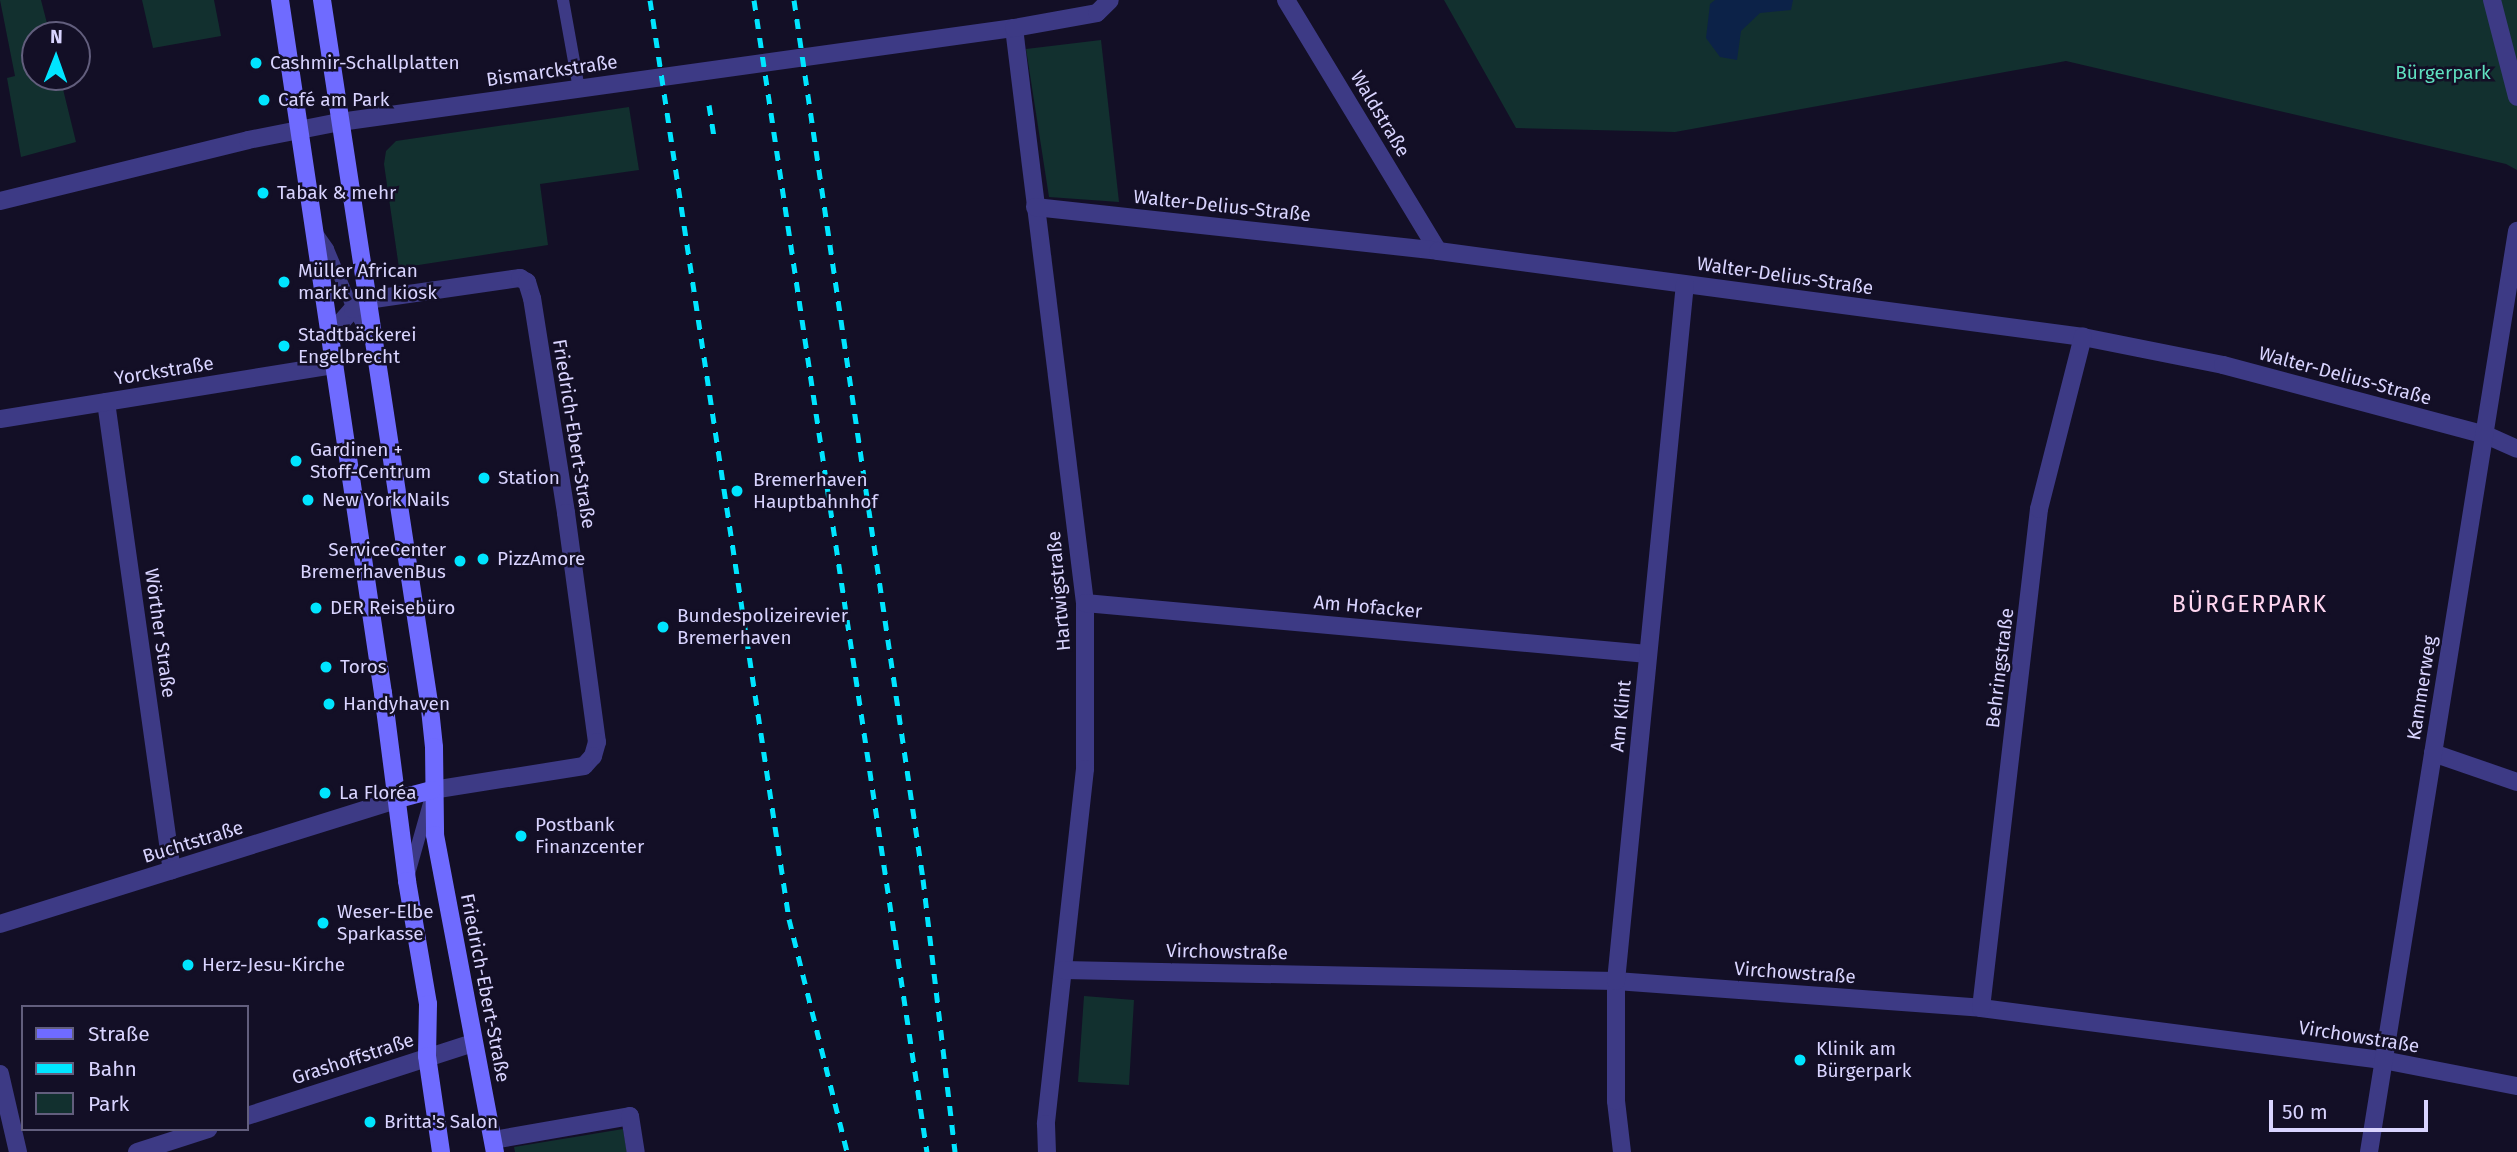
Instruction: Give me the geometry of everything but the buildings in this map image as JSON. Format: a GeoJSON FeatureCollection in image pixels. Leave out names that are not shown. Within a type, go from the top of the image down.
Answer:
{"type":"FeatureCollection","features":[{"type":"Feature","properties":{"kind":"main road","name":"Friedrich-Ebert-Straße"},"geometry":{"type":"LineString","coordinates":[[280,0],[398,799],[407,881],[429,1004],[427,1056],[441,1152]]}},
{"type":"Feature","properties":{"kind":"main road","name":"Friedrich-Ebert-Straße"},"geometry":{"type":"LineString","coordinates":[[322,0],[340,122],[360,305],[376,348],[430,709],[434,747],[432,790],[435,835],[472,1043],[494,1146]]}},
{"type":"Feature","properties":{"kind":"main road","name":"Friedrich-Ebert-Straße"},"geometry":{"type":"LineString","coordinates":[[398,799],[432,790]]}},
{"type":"Feature","properties":{"kind":"street","name":"Waldstraße"},"geometry":{"type":"LineString","coordinates":[[1286,0],[1438,251]]}},
{"type":"Feature","properties":{"kind":"street"},"geometry":{"type":"LineString","coordinates":[[2492,0],[2517,97]]}},
{"type":"Feature","properties":{"kind":"street","name":"Bismarckstraße"},"geometry":{"type":"LineString","coordinates":[[0,201],[340,122],[1014,28],[1101,4]]}},
{"type":"Feature","properties":{"kind":"street","name":"Hartwigstraße"},"geometry":{"type":"LineString","coordinates":[[1014,28],[1085,603],[1085,769],[1046,1124],[1047,1152]]}},
{"type":"Feature","properties":{"kind":"street","name":"Walter-Delius-Straße"},"geometry":{"type":"LineString","coordinates":[[1035,207],[1438,251],[2083,337],[2223,365],[2486,435],[2517,449]]}},
{"type":"Feature","properties":{"kind":"street","name":"Kammerweg"},"geometry":{"type":"LineString","coordinates":[[2369,1152],[2517,231]]}},
{"type":"Feature","properties":{"kind":"street","name":"Friedrich-Ebert-Straße"},"geometry":{"type":"LineString","coordinates":[[360,305],[520,278],[527,282],[566,513],[597,742],[593,756],[584,766],[432,790]]}},
{"type":"Feature","properties":{"kind":"street","name":"Am Klint"},"geometry":{"type":"LineString","coordinates":[[1622,1152],[1616,1101],[1616,981],[1685,284]]}},
{"type":"Feature","properties":{"kind":"street"},"geometry":{"type":"LineString","coordinates":[[330,335],[360,305]]}},
{"type":"Feature","properties":{"kind":"street","name":"Behringstraße"},"geometry":{"type":"LineString","coordinates":[[1981,1007],[2039,509],[2083,337]]}},
{"type":"Feature","properties":{"kind":"street","name":"Yorckstraße"},"geometry":{"type":"LineString","coordinates":[[0,419],[335,365]]}},
{"type":"Feature","properties":{"kind":"street","name":"Wörther Straße"},"geometry":{"type":"LineString","coordinates":[[106,402],[172,870]]}},
{"type":"Feature","properties":{"kind":"street","name":"Am Hofacker"},"geometry":{"type":"LineString","coordinates":[[1085,603],[1648,654]]}},
{"type":"Feature","properties":{"kind":"street"},"geometry":{"type":"LineString","coordinates":[[2433,753],[2517,782]]}},
{"type":"Feature","properties":{"kind":"street","name":"Buchtstraße"},"geometry":{"type":"LineString","coordinates":[[0,924],[398,799]]}},
{"type":"Feature","properties":{"kind":"street","name":"Virchowstraße"},"geometry":{"type":"LineString","coordinates":[[1063,971],[1616,981],[1981,1007],[2383,1060],[2517,1086]]}},
{"type":"Feature","properties":{"kind":"street","name":"Grashoffstraße"},"geometry":{"type":"LineString","coordinates":[[248,1116],[472,1043]]}},
{"type":"Feature","properties":{"kind":"street"},"geometry":{"type":"LineString","coordinates":[[0,1074],[18,1152]]}},
{"type":"Feature","properties":{"kind":"street"},"geometry":{"type":"LineString","coordinates":[[494,1146],[630,1116],[636,1152]]}},
{"type":"Feature","properties":{"kind":"street"},"geometry":{"type":"LineString","coordinates":[[137,1152],[202,1131]]}},
{"type":"Feature","properties":{"kind":"lane"},"geometry":{"type":"LineString","coordinates":[[563,0],[579,89]]}},
{"type":"Feature","properties":{"kind":"lane","name":"Friedrich-Ebert-Straße"},"geometry":{"type":"LineString","coordinates":[[315,229],[360,305]]}},
{"type":"Feature","properties":{"kind":"lane","name":"Friedrich-Ebert-Straße"},"geometry":{"type":"LineString","coordinates":[[407,881],[432,790]]}},
{"type":"Feature","properties":{"kind":"green space"},"geometry":{"type":"Polygon","coordinates":[[[0,0],[41,0],[46,21],[21,21],[21,91],[63,91],[76,142],[21,157],[7,78],[15,76],[0,0]]]}},
{"type":"Feature","properties":{"kind":"green space"},"geometry":{"type":"Polygon","coordinates":[[[142,0],[214,0],[221,36],[153,48],[142,0]]]}},
{"type":"Feature","properties":{"kind":"green space","name":"Bürgerpark"},"geometry":{"type":"Polygon","coordinates":[[[1444,0],[2517,0],[2517,170],[2506,164],[2066,61],[1675,132],[1516,128],[1444,0]]]}},
{"type":"Feature","properties":{"kind":"green space"},"geometry":{"type":"Polygon","coordinates":[[[1101,40],[1119,202],[1049,197],[1026,49],[1101,40]]]}},
{"type":"Feature","properties":{"kind":"green space"},"geometry":{"type":"Polygon","coordinates":[[[629,107],[639,170],[540,184],[548,245],[399,268],[384,164],[386,151],[396,141],[629,107]]]}},
{"type":"Feature","properties":{"kind":"green space"},"geometry":{"type":"Polygon","coordinates":[[[1084,996],[1134,1000],[1129,1085],[1078,1082],[1084,996]]]}},
{"type":"Feature","properties":{"kind":"green space"},"geometry":{"type":"Polygon","coordinates":[[[623,1129],[627,1152],[515,1152],[514,1147],[623,1129]]]}},
{"type":"Feature","properties":{"kind":"water"},"geometry":{"type":"Polygon","coordinates":[[[1715,0],[1793,0],[1791,10],[1760,13],[1741,31],[1737,60],[1720,57],[1706,38],[1710,4],[1715,0]]]}},
{"type":"Feature","properties":{"kind":"railway"},"geometry":{"type":"LineString","coordinates":[[650,0],[789,919],[847,1152]]}},
{"type":"Feature","properties":{"kind":"railway"},"geometry":{"type":"LineString","coordinates":[[754,0],[927,1152]]}},
{"type":"Feature","properties":{"kind":"railway"},"geometry":{"type":"LineString","coordinates":[[794,0],[923,879],[955,1152]]}},
{"type":"Feature","properties":{"kind":"railway"},"geometry":{"type":"LineString","coordinates":[[709,105],[715,141]]}},
{"type":"Feature","properties":{"kind":"place","name":"Cashmir-Schallplatten"},"geometry":{"type":"Point","coordinates":[256,63]}},
{"type":"Feature","properties":{"kind":"place","name":"Café am Park"},"geometry":{"type":"Point","coordinates":[264,100]}},
{"type":"Feature","properties":{"kind":"place","name":"Tabak & mehr"},"geometry":{"type":"Point","coordinates":[263,193]}},
{"type":"Feature","properties":{"kind":"place","name":"Müller African markt und kiosk"},"geometry":{"type":"Point","coordinates":[284,282]}},
{"type":"Feature","properties":{"kind":"place","name":"Stadtbäckerei Engelbrecht"},"geometry":{"type":"Point","coordinates":[284,346]}},
{"type":"Feature","properties":{"kind":"place","name":"Gardinen + Stoff-Centrum"},"geometry":{"type":"Point","coordinates":[296,461]}},
{"type":"Feature","properties":{"kind":"place","name":"Station"},"geometry":{"type":"Point","coordinates":[484,478]}},
{"type":"Feature","properties":{"kind":"place","name":"Bremerhaven Hauptbahnhof"},"geometry":{"type":"Point","coordinates":[737,491]}},
{"type":"Feature","properties":{"kind":"place","name":"New York Nails"},"geometry":{"type":"Point","coordinates":[308,500]}},
{"type":"Feature","properties":{"kind":"place","name":"PizzAmore"},"geometry":{"type":"Point","coordinates":[483,559]}},
{"type":"Feature","properties":{"kind":"place","name":"ServiceCenter BremerhavenBus"},"geometry":{"type":"Point","coordinates":[460,561]}},
{"type":"Feature","properties":{"kind":"place","name":"DER Reisebüro"},"geometry":{"type":"Point","coordinates":[316,608]}},
{"type":"Feature","properties":{"kind":"place","name":"Bundespolizeirevier Bremerhaven"},"geometry":{"type":"Point","coordinates":[663,627]}},
{"type":"Feature","properties":{"kind":"place","name":"Toros"},"geometry":{"type":"Point","coordinates":[326,667]}},
{"type":"Feature","properties":{"kind":"place","name":"Handyhaven"},"geometry":{"type":"Point","coordinates":[329,704]}},
{"type":"Feature","properties":{"kind":"place","name":"La Floréa"},"geometry":{"type":"Point","coordinates":[325,793]}},
{"type":"Feature","properties":{"kind":"place","name":"Postbank Finanzcenter"},"geometry":{"type":"Point","coordinates":[521,836]}},
{"type":"Feature","properties":{"kind":"place","name":"Weser-Elbe Sparkasse"},"geometry":{"type":"Point","coordinates":[323,923]}},
{"type":"Feature","properties":{"kind":"place","name":"Herz-Jesu-Kirche"},"geometry":{"type":"Point","coordinates":[188,965]}},
{"type":"Feature","properties":{"kind":"place","name":"Klinik am Bürgerpark"},"geometry":{"type":"Point","coordinates":[1800,1060]}},
{"type":"Feature","properties":{"kind":"place","name":"Britta's Salon"},"geometry":{"type":"Point","coordinates":[370,1122]}},
{"type":"Feature","properties":{"kind":"district","name":"BÜRGERPARK"},"geometry":{"type":"Point","coordinates":[2250,604]}}]}
